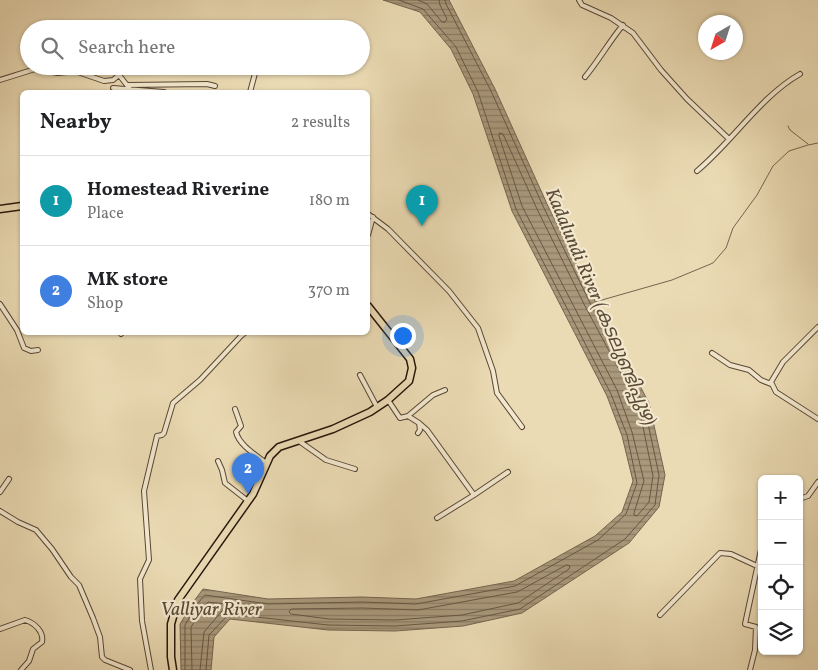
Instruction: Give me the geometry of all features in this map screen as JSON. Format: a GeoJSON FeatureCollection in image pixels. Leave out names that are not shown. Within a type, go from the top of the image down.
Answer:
{"type":"FeatureCollection","features":[{"type":"Feature","properties":{"kind":"main road"},"geometry":{"type":"LineString","coordinates":[[0,209],[20,206]]}},
{"type":"Feature","properties":{"kind":"main road"},"geometry":{"type":"LineString","coordinates":[[173,670],[171,624],[178,600],[253,494],[270,456],[279,447],[354,420],[388,400],[409,381],[412,368],[410,359],[370,309]]}},
{"type":"Feature","properties":{"kind":"street"},"geometry":{"type":"LineString","coordinates":[[579,0],[582,5],[611,18],[633,33],[661,70],[687,99],[728,139]]}},
{"type":"Feature","properties":{"kind":"street"},"geometry":{"type":"LineString","coordinates":[[585,77],[622,25]]}},
{"type":"Feature","properties":{"kind":"street"},"geometry":{"type":"LineString","coordinates":[[0,80],[20,73]]}},
{"type":"Feature","properties":{"kind":"street"},"geometry":{"type":"LineString","coordinates":[[697,171],[711,160],[728,139],[779,88],[800,74]]}},
{"type":"Feature","properties":{"kind":"street"},"geometry":{"type":"LineString","coordinates":[[85,75],[104,81],[113,80],[119,75],[130,89]]}},
{"type":"Feature","properties":{"kind":"street"},"geometry":{"type":"LineString","coordinates":[[251,90],[255,75]]}},
{"type":"Feature","properties":{"kind":"street"},"geometry":{"type":"LineString","coordinates":[[127,85],[207,84],[215,86]]}},
{"type":"Feature","properties":{"kind":"street"},"geometry":{"type":"LineString","coordinates":[[114,88],[141,90]]}},
{"type":"Feature","properties":{"kind":"street"},"geometry":{"type":"LineString","coordinates":[[370,215],[388,228],[449,291],[478,328],[497,393],[522,427]]}},
{"type":"Feature","properties":{"kind":"street"},"geometry":{"type":"LineString","coordinates":[[370,228],[373,217]]}},
{"type":"Feature","properties":{"kind":"street"},"geometry":{"type":"LineString","coordinates":[[0,304],[17,330],[24,348],[30,351],[38,350]]}},
{"type":"Feature","properties":{"kind":"street"},"geometry":{"type":"LineString","coordinates":[[771,384],[774,375],[783,362],[818,326]]}},
{"type":"Feature","properties":{"kind":"street"},"geometry":{"type":"LineString","coordinates":[[151,670],[142,621],[140,579],[149,560],[144,491],[157,436],[164,433],[173,403],[200,380],[242,335]]}},
{"type":"Feature","properties":{"kind":"street"},"geometry":{"type":"LineString","coordinates":[[712,353],[723,362],[749,370],[761,380],[771,384],[776,392],[818,419]]}},
{"type":"Feature","properties":{"kind":"street"},"geometry":{"type":"LineString","coordinates":[[360,375],[376,407]]}},
{"type":"Feature","properties":{"kind":"street"},"geometry":{"type":"LineString","coordinates":[[388,400],[400,418],[408,416],[433,395],[445,390]]}},
{"type":"Feature","properties":{"kind":"street"},"geometry":{"type":"LineString","coordinates":[[235,409],[242,426],[236,432],[237,438],[266,463]]}},
{"type":"Feature","properties":{"kind":"street"},"geometry":{"type":"LineString","coordinates":[[408,416],[427,430],[474,495]]}},
{"type":"Feature","properties":{"kind":"street"},"geometry":{"type":"LineString","coordinates":[[418,433],[420,430],[419,423]]}},
{"type":"Feature","properties":{"kind":"street"},"geometry":{"type":"LineString","coordinates":[[299,441],[326,460],[355,469]]}},
{"type":"Feature","properties":{"kind":"street"},"geometry":{"type":"LineString","coordinates":[[218,461],[224,483],[248,501]]}},
{"type":"Feature","properties":{"kind":"street"},"geometry":{"type":"LineString","coordinates":[[437,518],[508,472]]}},
{"type":"Feature","properties":{"kind":"street"},"geometry":{"type":"LineString","coordinates":[[0,492],[9,479]]}},
{"type":"Feature","properties":{"kind":"street"},"geometry":{"type":"LineString","coordinates":[[803,498],[808,496],[818,482]]}},
{"type":"Feature","properties":{"kind":"street"},"geometry":{"type":"LineString","coordinates":[[0,510],[18,522],[36,530],[52,549],[84,594],[100,637],[102,657],[130,670]]}},
{"type":"Feature","properties":{"kind":"street"},"geometry":{"type":"LineString","coordinates":[[660,615],[720,553],[731,554],[757,566]]}},
{"type":"Feature","properties":{"kind":"street"},"geometry":{"type":"LineString","coordinates":[[750,670],[756,650],[756,627],[745,624],[758,562]]}},
{"type":"Feature","properties":{"kind":"street"},"geometry":{"type":"LineString","coordinates":[[0,628],[26,620],[35,625],[42,635],[42,642],[33,649],[29,660],[21,670]]}},
{"type":"Feature","properties":{"kind":"water","name":"Valliyar River"},"geometry":{"type":"Polygon","coordinates":[[[383,0],[449,0],[495,89],[547,204],[595,301],[649,403],[665,475],[659,507],[629,543],[522,613],[463,626],[395,631],[328,630],[230,619],[214,637],[211,670],[181,670],[180,624],[203,589],[268,599],[362,597],[416,599],[514,581],[595,536],[622,512],[633,481],[622,436],[607,396],[512,211],[473,94],[451,49],[420,12],[383,0]]]}},
{"type":"Feature","properties":{"kind":"waterway"},"geometry":{"type":"LineString","coordinates":[[788,126],[790,130],[808,144]]}},
{"type":"Feature","properties":{"kind":"waterway","name":"Kadalundi River (കടലുണ്ടിപ്പുഴ)"},"geometry":{"type":"LineString","coordinates":[[595,302],[672,280],[713,263],[726,248],[733,228],[757,195],[773,166],[789,151],[818,143]]}},
{"type":"Feature","properties":{"kind":"place","name":"Homestead Riverine"},"geometry":{"type":"Point","coordinates":[422,226]}},
{"type":"Feature","properties":{"kind":"place","name":"MK store"},"geometry":{"type":"Point","coordinates":[248,494]}}]}
